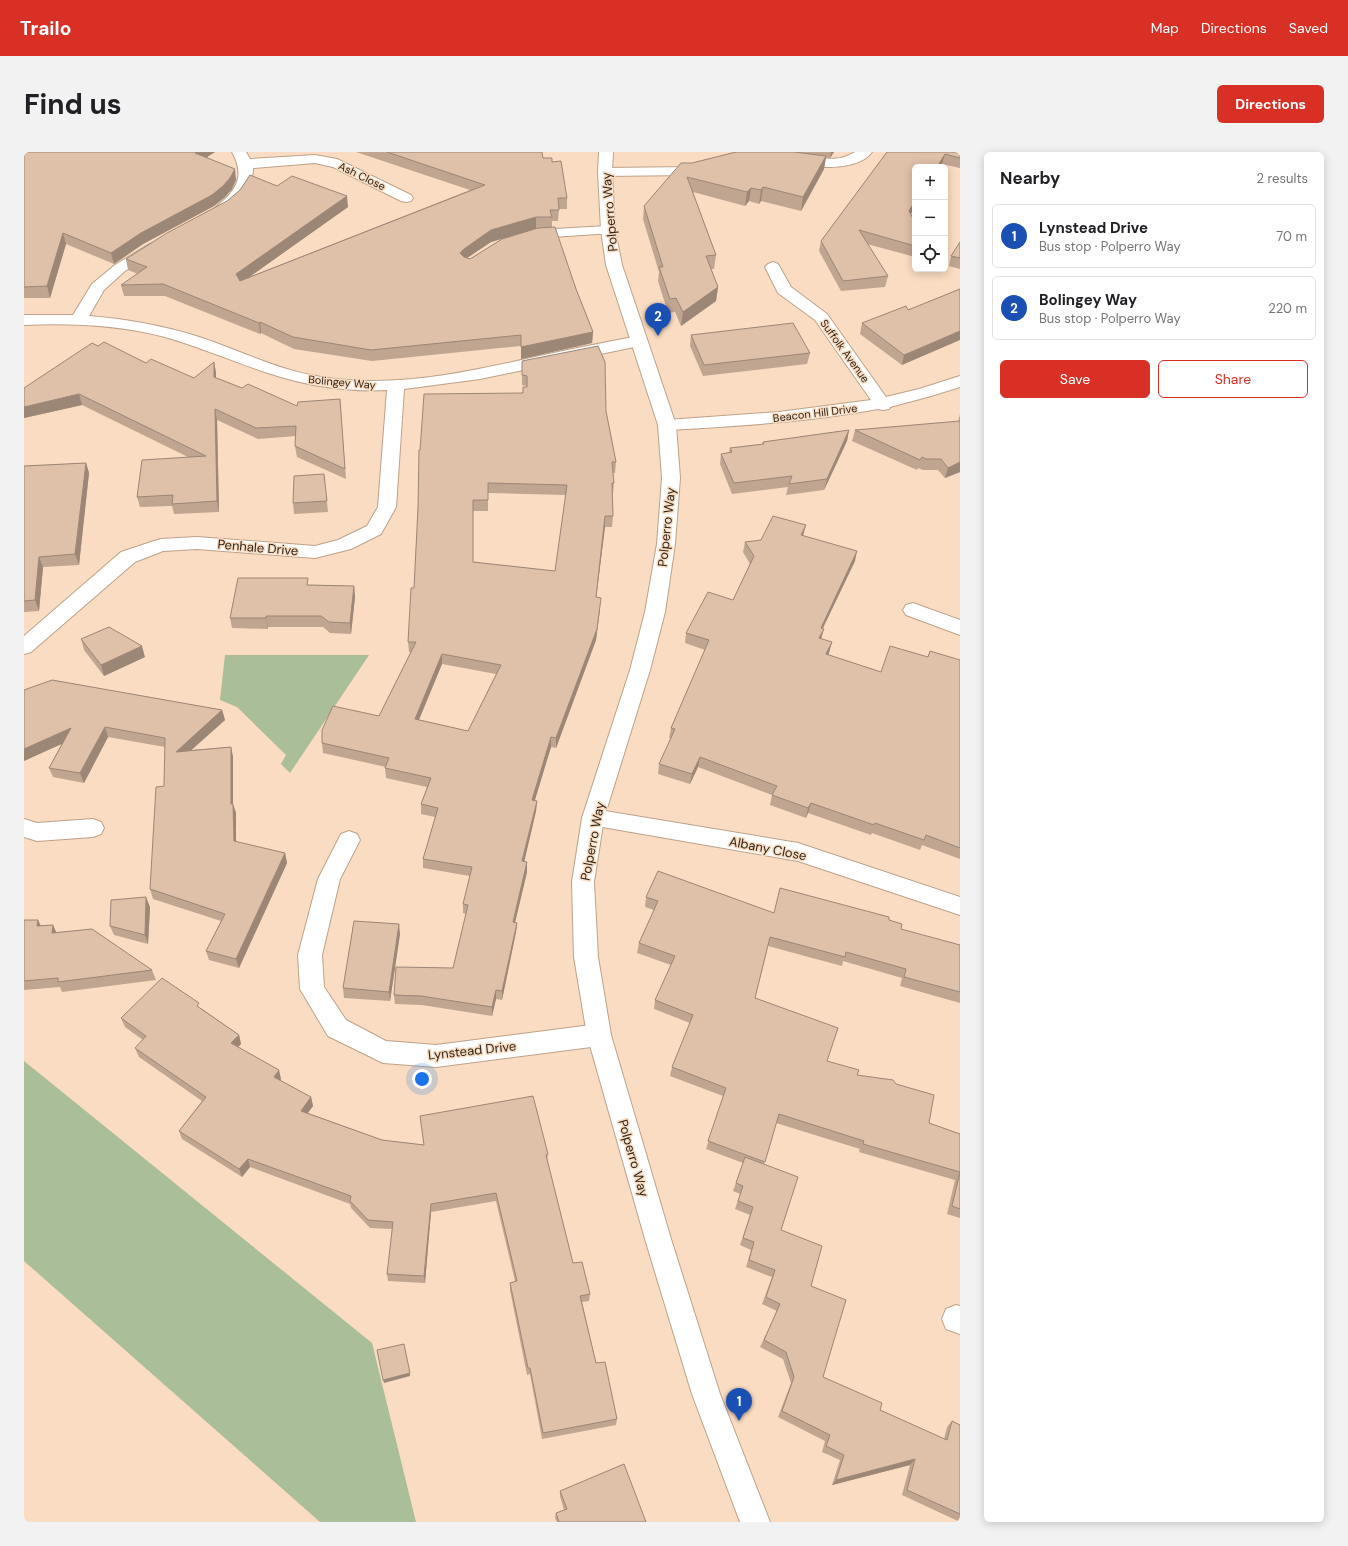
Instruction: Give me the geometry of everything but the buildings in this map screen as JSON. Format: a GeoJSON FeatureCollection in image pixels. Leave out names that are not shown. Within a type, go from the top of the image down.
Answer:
{"type":"FeatureCollection","features":[{"type":"Feature","properties":{"kind":"street"},"geometry":{"type":"LineString","coordinates":[[781,158],[826,164],[842,163],[856,158],[865,152]]}},
{"type":"Feature","properties":{"kind":"street"},"geometry":{"type":"LineString","coordinates":[[206,218],[228,205],[240,191],[246,178],[242,158]]}},
{"type":"Feature","properties":{"kind":"street","name":"Ash Close"},"geometry":{"type":"LineString","coordinates":[[242,158],[315,159],[337,163],[406,198]]}},
{"type":"Feature","properties":{"kind":"street"},"geometry":{"type":"LineString","coordinates":[[606,162],[690,171],[718,164]]}},
{"type":"Feature","properties":{"kind":"street","name":"Polperro Way"},"geometry":{"type":"LineString","coordinates":[[606,162],[608,230],[614,265],[668,426],[671,478],[666,544],[655,612],[640,670],[593,818],[583,882],[586,957],[599,1035],[658,1240],[706,1394],[755,1522]]}},
{"type":"Feature","properties":{"kind":"street"},"geometry":{"type":"LineString","coordinates":[[516,240],[536,234],[608,230]]}},
{"type":"Feature","properties":{"kind":"street"},"geometry":{"type":"LineString","coordinates":[[78,320],[98,286],[120,268],[164,241]]}},
{"type":"Feature","properties":{"kind":"street","name":"Suffolk Avenue"},"geometry":{"type":"LineString","coordinates":[[773,267],[784,290],[821,317],[883,405]]}},
{"type":"Feature","properties":{"kind":"street","name":"Bolingey Way"},"geometry":{"type":"LineString","coordinates":[[24,320],[78,320],[130,324],[188,339],[297,377],[327,383],[357,386],[426,383],[474,376],[640,341]]}},
{"type":"Feature","properties":{"kind":"street","name":"Beacon Hill Drive"},"geometry":{"type":"LineString","coordinates":[[668,426],[756,420],[883,405],[933,391],[960,381]]}},
{"type":"Feature","properties":{"kind":"street","name":"Penhale Drive"},"geometry":{"type":"LineString","coordinates":[[24,647],[128,557],[161,544],[196,543],[315,552],[344,546],[374,530],[387,507],[396,385]]}},
{"type":"Feature","properties":{"kind":"street"},"geometry":{"type":"LineString","coordinates":[[913,610],[960,628]]}},
{"type":"Feature","properties":{"kind":"street","name":"Albany Close"},"geometry":{"type":"LineString","coordinates":[[593,818],[798,852],[960,906]]}},
{"type":"Feature","properties":{"kind":"street"},"geometry":{"type":"LineString","coordinates":[[24,828],[37,832],[93,828]]}},
{"type":"Feature","properties":{"kind":"street","name":"Lynstead Drive"},"geometry":{"type":"LineString","coordinates":[[349,840],[329,879],[310,955],[312,989],[337,1028],[383,1052],[436,1056],[599,1035]]}},
{"type":"Feature","properties":{"kind":"green space"},"geometry":{"type":"Polygon","coordinates":[[[225,655],[369,655],[290,773],[281,764],[286,755],[237,707],[220,700],[225,655]]]}},
{"type":"Feature","properties":{"kind":"green space"},"geometry":{"type":"Polygon","coordinates":[[[24,1061],[372,1343],[416,1522],[320,1522],[24,1261],[24,1061]]]}},
{"type":"Feature","properties":{"kind":"place","name":"Bolingey Way"},"geometry":{"type":"Point","coordinates":[658,336]}},
{"type":"Feature","properties":{"kind":"place","name":"Lynstead Drive"},"geometry":{"type":"Point","coordinates":[739,1421]}}]}
